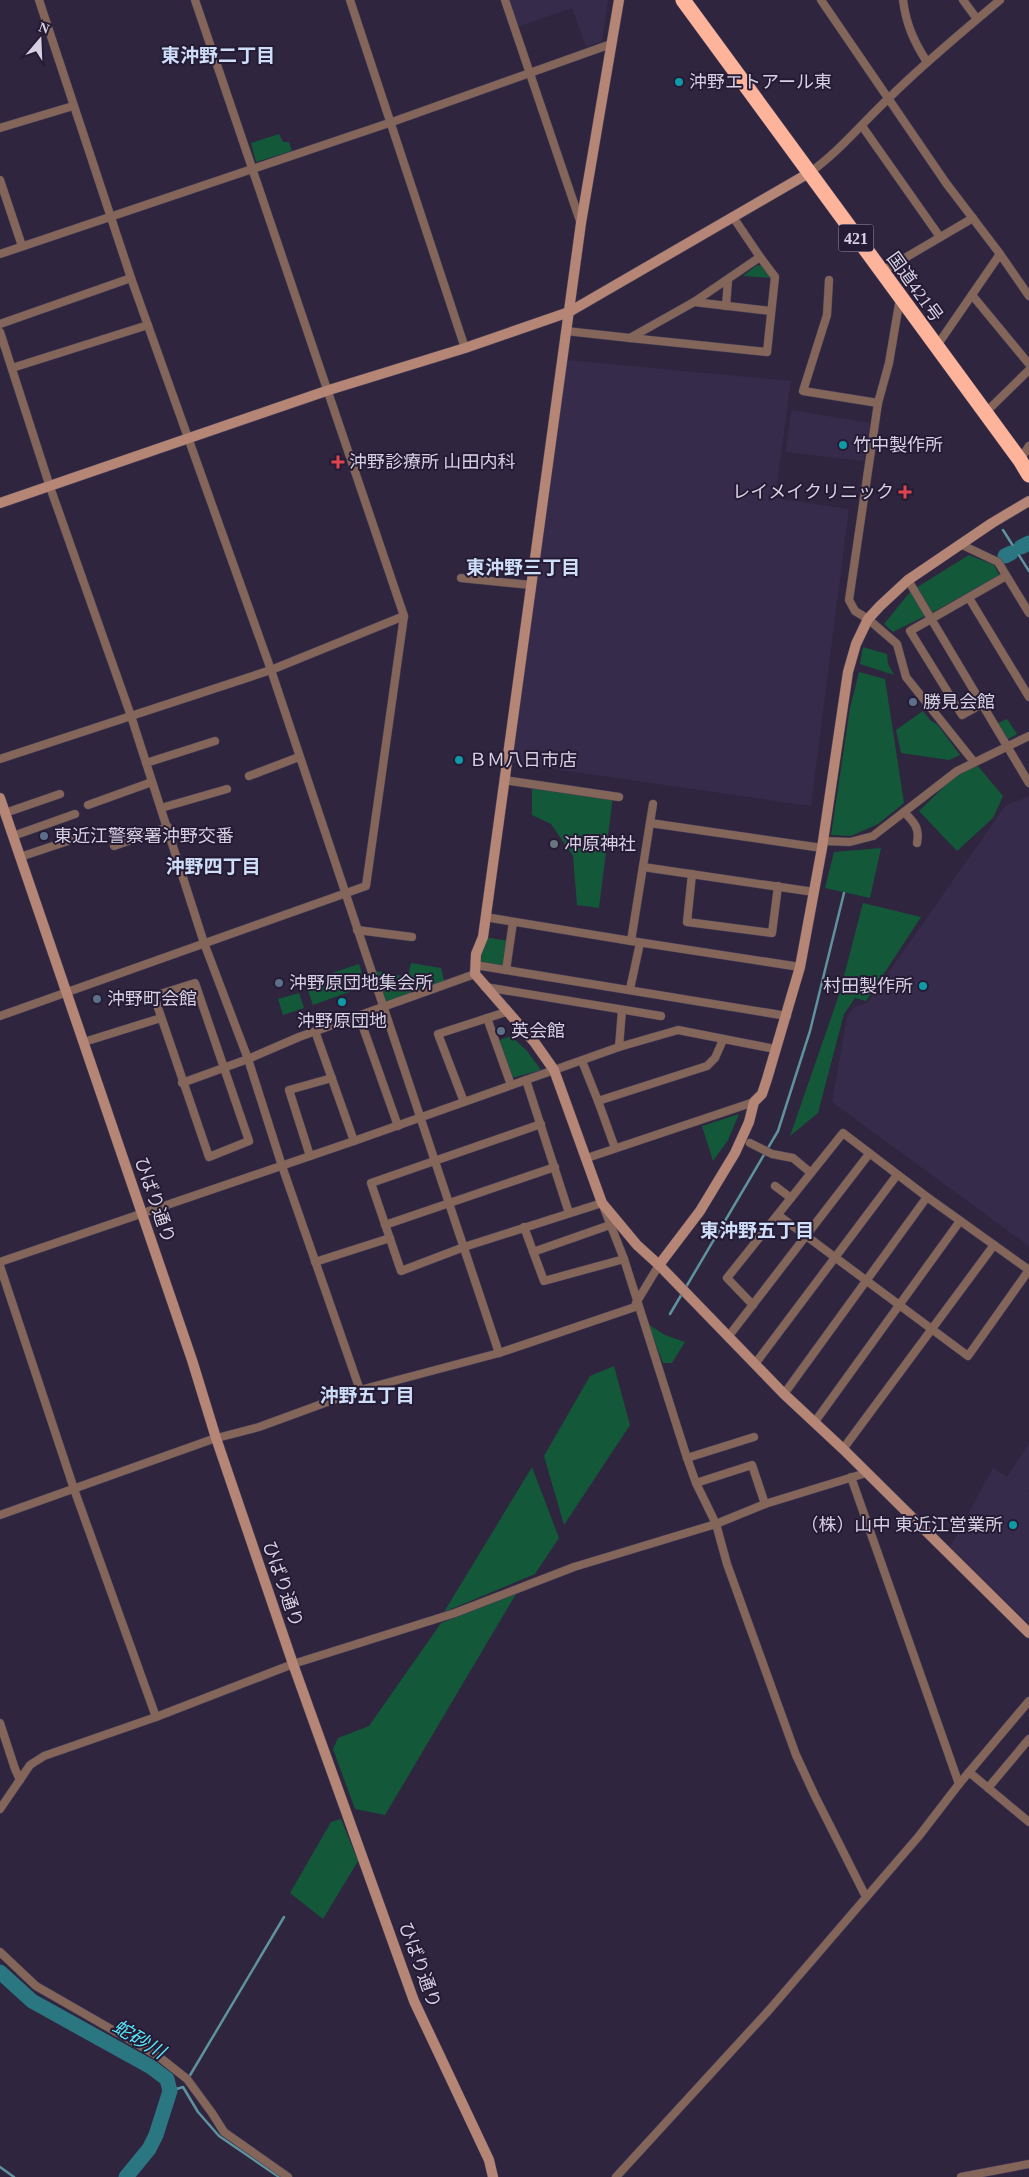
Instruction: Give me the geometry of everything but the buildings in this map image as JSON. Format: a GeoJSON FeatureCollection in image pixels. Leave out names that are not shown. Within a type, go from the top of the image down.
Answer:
{"type":"FeatureCollection","features":[{"type":"Feature","properties":{"kind":"highway","name":"国道421号"},"geometry":{"type":"LineString","coordinates":[[683,0],[984,414],[1020,460],[1029,475]]}},
{"type":"Feature","properties":{"kind":"street"},"geometry":{"type":"LineString","coordinates":[[38,0],[131,278],[271,670],[498,1353]]}},
{"type":"Feature","properties":{"kind":"street"},"geometry":{"type":"LineString","coordinates":[[0,1016],[366,886],[404,616],[329,390],[195,0]]}},
{"type":"Feature","properties":{"kind":"street"},"geometry":{"type":"LineString","coordinates":[[350,0],[392,122],[465,348]]}},
{"type":"Feature","properties":{"kind":"street"},"geometry":{"type":"LineString","coordinates":[[505,0],[581,223]]}},
{"type":"Feature","properties":{"kind":"street"},"geometry":{"type":"LineString","coordinates":[[619,0],[581,223],[483,937],[476,954],[475,969],[485,987],[535,1043],[554,1070],[624,1259],[687,1458],[696,1483],[716,1524],[727,1564],[796,1755],[866,1897]]}},
{"type":"Feature","properties":{"kind":"street"},"geometry":{"type":"LineString","coordinates":[[821,0],[888,99],[973,218],[1026,285],[1029,296]]}},
{"type":"Feature","properties":{"kind":"street"},"geometry":{"type":"LineString","coordinates":[[903,0],[905,18],[914,41],[927,62]]}},
{"type":"Feature","properties":{"kind":"street"},"geometry":{"type":"LineString","coordinates":[[963,0],[977,19]]}},
{"type":"Feature","properties":{"kind":"street"},"geometry":{"type":"LineString","coordinates":[[0,504],[329,390],[465,348],[569,312],[809,173],[823,163],[927,62],[1000,0]]}},
{"type":"Feature","properties":{"kind":"street"},"geometry":{"type":"LineString","coordinates":[[0,254],[392,122],[611,44]]}},
{"type":"Feature","properties":{"kind":"street"},"geometry":{"type":"LineString","coordinates":[[0,128],[73,106]]}},
{"type":"Feature","properties":{"kind":"street"},"geometry":{"type":"LineString","coordinates":[[862,126],[940,237]]}},
{"type":"Feature","properties":{"kind":"street"},"geometry":{"type":"LineString","coordinates":[[0,180],[22,246]]}},
{"type":"Feature","properties":{"kind":"street"},"geometry":{"type":"LineString","coordinates":[[566,331],[767,352],[775,277],[733,217]]}},
{"type":"Feature","properties":{"kind":"street"},"geometry":{"type":"LineString","coordinates":[[881,272],[973,218]]}},
{"type":"Feature","properties":{"kind":"street"},"geometry":{"type":"LineString","coordinates":[[936,347],[1000,254]]}},
{"type":"Feature","properties":{"kind":"street"},"geometry":{"type":"LineString","coordinates":[[630,338],[694,302],[760,257]]}},
{"type":"Feature","properties":{"kind":"street"},"geometry":{"type":"LineString","coordinates":[[0,324],[131,278]]}},
{"type":"Feature","properties":{"kind":"street"},"geometry":{"type":"LineString","coordinates":[[726,306],[728,280]]}},
{"type":"Feature","properties":{"kind":"street"},"geometry":{"type":"LineString","coordinates":[[829,280],[827,315],[803,391],[878,403]]}},
{"type":"Feature","properties":{"kind":"street"},"geometry":{"type":"LineString","coordinates":[[972,295],[1029,364]]}},
{"type":"Feature","properties":{"kind":"street"},"geometry":{"type":"LineString","coordinates":[[900,298],[890,363],[878,403],[849,600],[855,611],[868,619],[896,644],[906,677],[974,762]]}},
{"type":"Feature","properties":{"kind":"street"},"geometry":{"type":"LineString","coordinates":[[694,302],[771,311]]}},
{"type":"Feature","properties":{"kind":"street"},"geometry":{"type":"LineString","coordinates":[[12,368],[148,325]]}},
{"type":"Feature","properties":{"kind":"street"},"geometry":{"type":"LineString","coordinates":[[0,332],[50,487],[131,716],[204,943],[248,1059],[282,1166],[360,1390]]}},
{"type":"Feature","properties":{"kind":"street"},"geometry":{"type":"LineString","coordinates":[[984,414],[1029,370]]}},
{"type":"Feature","properties":{"kind":"street"},"geometry":{"type":"LineString","coordinates":[[1020,460],[1029,446]]}},
{"type":"Feature","properties":{"kind":"street"},"geometry":{"type":"LineString","coordinates":[[586,1158],[754,1102],[762,1094],[787,1016],[800,967],[823,845],[848,672],[856,644],[868,619],[908,580],[992,523],[1029,501]]}},
{"type":"Feature","properties":{"kind":"street"},"geometry":{"type":"LineString","coordinates":[[960,544],[998,562],[1029,613]]}},
{"type":"Feature","properties":{"kind":"street"},"geometry":{"type":"LineString","coordinates":[[982,704],[962,715],[910,631],[1006,576]]}},
{"type":"Feature","properties":{"kind":"street"},"geometry":{"type":"LineString","coordinates":[[461,578],[531,584]]}},
{"type":"Feature","properties":{"kind":"street"},"geometry":{"type":"LineString","coordinates":[[908,580],[930,620],[1029,783]]}},
{"type":"Feature","properties":{"kind":"street"},"geometry":{"type":"LineString","coordinates":[[968,598],[1029,697]]}},
{"type":"Feature","properties":{"kind":"street"},"geometry":{"type":"LineString","coordinates":[[0,759],[271,670],[404,616]]}},
{"type":"Feature","properties":{"kind":"street"},"geometry":{"type":"LineString","coordinates":[[650,823],[823,845],[850,842],[873,836],[957,771],[1008,748],[1029,736]]}},
{"type":"Feature","properties":{"kind":"street"},"geometry":{"type":"LineString","coordinates":[[146,763],[215,741]]}},
{"type":"Feature","properties":{"kind":"street"},"geometry":{"type":"LineString","coordinates":[[249,776],[299,757]]}},
{"type":"Feature","properties":{"kind":"street"},"geometry":{"type":"LineString","coordinates":[[504,780],[619,798]]}},
{"type":"Feature","properties":{"kind":"street"},"geometry":{"type":"LineString","coordinates":[[88,805],[152,782]]}},
{"type":"Feature","properties":{"kind":"street"},"geometry":{"type":"LineString","coordinates":[[161,808],[227,789]]}},
{"type":"Feature","properties":{"kind":"street"},"geometry":{"type":"LineString","coordinates":[[5,812],[60,794]]}},
{"type":"Feature","properties":{"kind":"street","name":"ひばり通り"},"geometry":{"type":"LineString","coordinates":[[0,798],[142,1213],[293,1664],[414,2001],[489,2160],[493,2177]]}},
{"type":"Feature","properties":{"kind":"street"},"geometry":{"type":"LineString","coordinates":[[631,941],[653,804]]}},
{"type":"Feature","properties":{"kind":"street"},"geometry":{"type":"LineString","coordinates":[[904,812],[919,832],[917,843]]}},
{"type":"Feature","properties":{"kind":"street"},"geometry":{"type":"LineString","coordinates":[[13,836],[75,814]]}},
{"type":"Feature","properties":{"kind":"street"},"geometry":{"type":"LineString","coordinates":[[114,846],[168,827]]}},
{"type":"Feature","properties":{"kind":"street"},"geometry":{"type":"LineString","coordinates":[[20,857],[74,839]]}},
{"type":"Feature","properties":{"kind":"street"},"geometry":{"type":"LineString","coordinates":[[643,868],[814,892]]}},
{"type":"Feature","properties":{"kind":"street"},"geometry":{"type":"LineString","coordinates":[[692,874],[687,922],[772,933],[778,886]]}},
{"type":"Feature","properties":{"kind":"street"},"geometry":{"type":"LineString","coordinates":[[485,917],[800,967]]}},
{"type":"Feature","properties":{"kind":"street"},"geometry":{"type":"LineString","coordinates":[[506,970],[513,922]]}},
{"type":"Feature","properties":{"kind":"street"},"geometry":{"type":"LineString","coordinates":[[357,930],[412,937]]}},
{"type":"Feature","properties":{"kind":"street"},"geometry":{"type":"LineString","coordinates":[[630,990],[640,943]]}},
{"type":"Feature","properties":{"kind":"street"},"geometry":{"type":"LineString","coordinates":[[182,1083],[248,1059],[315,1031],[383,1007],[475,969],[506,970],[787,1016]]}},
{"type":"Feature","properties":{"kind":"street"},"geometry":{"type":"LineString","coordinates":[[195,983],[249,1140],[209,1156],[182,1083],[161,1018],[154,996],[195,983]]}},
{"type":"Feature","properties":{"kind":"street"},"geometry":{"type":"LineString","coordinates":[[485,987],[660,1016]]}},
{"type":"Feature","properties":{"kind":"street"},"geometry":{"type":"LineString","coordinates":[[619,1047],[622,1010]]}},
{"type":"Feature","properties":{"kind":"street"},"geometry":{"type":"LineString","coordinates":[[464,1102],[438,1034],[506,1012]]}},
{"type":"Feature","properties":{"kind":"street"},"geometry":{"type":"LineString","coordinates":[[359,1016],[398,1126]]}},
{"type":"Feature","properties":{"kind":"street"},"geometry":{"type":"LineString","coordinates":[[84,1042],[161,1018]]}},
{"type":"Feature","properties":{"kind":"street"},"geometry":{"type":"LineString","coordinates":[[487,1018],[511,1085]]}},
{"type":"Feature","properties":{"kind":"street"},"geometry":{"type":"LineString","coordinates":[[0,1262],[398,1126],[619,1047],[678,1030],[775,1049]]}},
{"type":"Feature","properties":{"kind":"street"},"geometry":{"type":"LineString","coordinates":[[315,1031],[354,1141]]}},
{"type":"Feature","properties":{"kind":"street"},"geometry":{"type":"LineString","coordinates":[[598,1101],[707,1066],[716,1058],[723,1040]]}},
{"type":"Feature","properties":{"kind":"street"},"geometry":{"type":"LineString","coordinates":[[582,1060],[615,1148]]}},
{"type":"Feature","properties":{"kind":"street"},"geometry":{"type":"LineString","coordinates":[[310,1156],[289,1090],[332,1078]]}},
{"type":"Feature","properties":{"kind":"street"},"geometry":{"type":"LineString","coordinates":[[526,1080],[569,1213]]}},
{"type":"Feature","properties":{"kind":"street"},"geometry":{"type":"LineString","coordinates":[[0,1515],[216,1438],[259,1426],[360,1390],[498,1353],[637,1305],[658,1264],[700,1211],[735,1153],[749,1122],[754,1102]]}},
{"type":"Feature","properties":{"kind":"street"},"geometry":{"type":"LineString","coordinates":[[541,1124],[372,1183],[401,1270],[464,1247],[602,1202]]}},
{"type":"Feature","properties":{"kind":"street"},"geometry":{"type":"LineString","coordinates":[[753,1306],[727,1278],[843,1133],[897,1175],[1029,1270],[968,1356],[778,1215]]}},
{"type":"Feature","properties":{"kind":"street"},"geometry":{"type":"LineString","coordinates":[[750,1143],[772,1154],[793,1158],[811,1173]]}},
{"type":"Feature","properties":{"kind":"street"},"geometry":{"type":"LineString","coordinates":[[728,1337],[869,1154]]}},
{"type":"Feature","properties":{"kind":"street"},"geometry":{"type":"LineString","coordinates":[[385,1225],[555,1168]]}},
{"type":"Feature","properties":{"kind":"street"},"geometry":{"type":"LineString","coordinates":[[755,1364],[897,1175]]}},
{"type":"Feature","properties":{"kind":"street"},"geometry":{"type":"LineString","coordinates":[[775,1186],[791,1198]]}},
{"type":"Feature","properties":{"kind":"street"},"geometry":{"type":"LineString","coordinates":[[784,1394],[927,1197]]}},
{"type":"Feature","properties":{"kind":"street"},"geometry":{"type":"LineString","coordinates":[[602,1202],[637,1245],[658,1264],[784,1394],[866,1472],[1029,1634]]}},
{"type":"Feature","properties":{"kind":"street"},"geometry":{"type":"LineString","coordinates":[[814,1423],[960,1221]]}},
{"type":"Feature","properties":{"kind":"street"},"geometry":{"type":"LineString","coordinates":[[533,1252],[610,1225]]}},
{"type":"Feature","properties":{"kind":"street"},"geometry":{"type":"LineString","coordinates":[[524,1227],[544,1281],[624,1259]]}},
{"type":"Feature","properties":{"kind":"street"},"geometry":{"type":"LineString","coordinates":[[315,1262],[390,1238]]}},
{"type":"Feature","properties":{"kind":"street"},"geometry":{"type":"LineString","coordinates":[[843,1450],[994,1245]]}},
{"type":"Feature","properties":{"kind":"street"},"geometry":{"type":"LineString","coordinates":[[0,1266],[74,1490],[156,1717]]}},
{"type":"Feature","properties":{"kind":"street"},"geometry":{"type":"LineString","coordinates":[[687,1458],[754,1437]]}},
{"type":"Feature","properties":{"kind":"street"},"geometry":{"type":"LineString","coordinates":[[696,1483],[752,1465],[765,1504]]}},
{"type":"Feature","properties":{"kind":"street"},"geometry":{"type":"LineString","coordinates":[[0,1809],[30,1765],[44,1756],[156,1717],[293,1664],[455,1613],[574,1567],[716,1524],[765,1504],[866,1472]]}},
{"type":"Feature","properties":{"kind":"street"},"geometry":{"type":"LineString","coordinates":[[851,1476],[959,1784]]}},
{"type":"Feature","properties":{"kind":"street"},"geometry":{"type":"LineString","coordinates":[[616,2177],[770,2009],[919,1836],[959,1784],[1029,1702]]}},
{"type":"Feature","properties":{"kind":"street"},"geometry":{"type":"LineString","coordinates":[[0,1723],[20,1780]]}},
{"type":"Feature","properties":{"kind":"street"},"geometry":{"type":"LineString","coordinates":[[988,1788],[1029,1739]]}},
{"type":"Feature","properties":{"kind":"street"},"geometry":{"type":"LineString","coordinates":[[969,1772],[1029,1822]]}},
{"type":"Feature","properties":{"kind":"street"},"geometry":{"type":"LineString","coordinates":[[0,1952],[36,1986],[158,2056],[188,2081],[224,2132],[288,2177]]}},
{"type":"Feature","properties":{"kind":"street"},"geometry":{"type":"LineString","coordinates":[[962,2177],[1029,2164]]}},
{"type":"Feature","properties":{"kind":"shaded area"},"geometry":{"type":"Polygon","coordinates":[[[508,0],[608,0],[602,41],[586,47],[572,8],[517,27],[508,0]]]}},
{"type":"Feature","properties":{"kind":"shaded area"},"geometry":{"type":"Polygon","coordinates":[[[567,360],[791,381],[775,498],[849,509],[811,806],[512,763],[567,360]]]}},
{"type":"Feature","properties":{"kind":"shaded area"},"geometry":{"type":"Polygon","coordinates":[[[791,410],[870,423],[864,461],[786,452],[791,410]]]}},
{"type":"Feature","properties":{"kind":"shaded area"},"geometry":{"type":"Polygon","coordinates":[[[1029,796],[1029,1246],[832,1102],[847,1017],[853,1008],[868,1002],[1005,806],[1029,796]]]}},
{"type":"Feature","properties":{"kind":"shaded area"},"geometry":{"type":"Polygon","coordinates":[[[1029,1443],[1029,1491],[1027,1490],[1029,1492],[1029,1624],[950,1547],[993,1468],[1007,1477],[1029,1443]]]}},
{"type":"Feature","properties":{"kind":"green space"},"geometry":{"type":"Polygon","coordinates":[[[279,134],[283,142],[289,142],[292,151],[256,162],[251,143],[279,134]]]}},
{"type":"Feature","properties":{"kind":"green space"},"geometry":{"type":"Polygon","coordinates":[[[757,265],[762,266],[771,278],[743,276],[757,265]]]}},
{"type":"Feature","properties":{"kind":"green space"},"geometry":{"type":"Polygon","coordinates":[[[969,555],[994,565],[999,575],[893,632],[884,624],[911,591],[969,555]]]}},
{"type":"Feature","properties":{"kind":"green space"},"geometry":{"type":"Polygon","coordinates":[[[863,647],[887,654],[888,664],[894,675],[860,664],[863,647]]]}},
{"type":"Feature","properties":{"kind":"green space"},"geometry":{"type":"Polygon","coordinates":[[[859,672],[885,679],[904,803],[878,824],[851,836],[831,835],[850,708],[859,672]]]}},
{"type":"Feature","properties":{"kind":"green space"},"geometry":{"type":"Polygon","coordinates":[[[923,711],[931,721],[937,724],[960,755],[949,760],[901,753],[896,730],[923,711]]]}},
{"type":"Feature","properties":{"kind":"green space"},"geometry":{"type":"Polygon","coordinates":[[[1007,719],[1017,734],[1007,740],[996,724],[1007,719]]]}},
{"type":"Feature","properties":{"kind":"green space"},"geometry":{"type":"Polygon","coordinates":[[[976,764],[1003,796],[993,818],[957,851],[919,811],[958,773],[976,764]]]}},
{"type":"Feature","properties":{"kind":"green space"},"geometry":{"type":"Polygon","coordinates":[[[532,784],[613,796],[599,908],[577,905],[573,856],[551,824],[532,815],[532,784]]]}},
{"type":"Feature","properties":{"kind":"green space"},"geometry":{"type":"Polygon","coordinates":[[[881,848],[870,898],[825,888],[834,852],[881,848]]]}},
{"type":"Feature","properties":{"kind":"green space"},"geometry":{"type":"Polygon","coordinates":[[[863,903],[921,917],[866,1001],[855,998],[844,1014],[818,1113],[790,1136],[839,995],[863,903]]]}},
{"type":"Feature","properties":{"kind":"green space"},"geometry":{"type":"Polygon","coordinates":[[[483,937],[510,941],[506,970],[475,965],[483,937]]]}},
{"type":"Feature","properties":{"kind":"green space"},"geometry":{"type":"Polygon","coordinates":[[[411,963],[441,968],[445,985],[383,1007],[371,970],[408,977],[411,963]]]}},
{"type":"Feature","properties":{"kind":"green space"},"geometry":{"type":"Polygon","coordinates":[[[359,964],[366,986],[313,1005],[305,982],[359,964]]]}},
{"type":"Feature","properties":{"kind":"green space"},"geometry":{"type":"Polygon","coordinates":[[[299,993],[304,1008],[283,1015],[278,999],[299,993]]]}},
{"type":"Feature","properties":{"kind":"green space"},"geometry":{"type":"Polygon","coordinates":[[[511,1036],[527,1051],[541,1070],[512,1078],[497,1041],[511,1036]]]}},
{"type":"Feature","properties":{"kind":"green space"},"geometry":{"type":"Polygon","coordinates":[[[739,1114],[728,1140],[713,1161],[702,1126],[739,1114]]]}},
{"type":"Feature","properties":{"kind":"green space"},"geometry":{"type":"Polygon","coordinates":[[[648,1324],[665,1335],[685,1342],[672,1363],[663,1363],[648,1324]]]}},
{"type":"Feature","properties":{"kind":"green space"},"geometry":{"type":"Polygon","coordinates":[[[614,1366],[630,1425],[564,1525],[544,1456],[590,1376],[614,1366]]]}},
{"type":"Feature","properties":{"kind":"green space"},"geometry":{"type":"Polygon","coordinates":[[[532,1467],[559,1538],[535,1574],[444,1612],[532,1467]]]}},
{"type":"Feature","properties":{"kind":"green space"},"geometry":{"type":"Polygon","coordinates":[[[516,1594],[385,1815],[355,1809],[333,1749],[338,1738],[369,1726],[441,1623],[516,1594]]]}},
{"type":"Feature","properties":{"kind":"green space"},"geometry":{"type":"Polygon","coordinates":[[[341,1819],[358,1861],[323,1919],[290,1893],[331,1822],[341,1819]]]}},
{"type":"Feature","properties":{"kind":"waterway"},"geometry":{"type":"LineString","coordinates":[[1003,530],[1029,571]]}},
{"type":"Feature","properties":{"kind":"waterway"},"geometry":{"type":"LineString","coordinates":[[1021,547],[1029,543]]}},
{"type":"Feature","properties":{"kind":"waterway"},"geometry":{"type":"LineString","coordinates":[[1005,556],[1011,553]]}},
{"type":"Feature","properties":{"kind":"waterway"},"geometry":{"type":"LineString","coordinates":[[686,1287],[778,1131],[810,1031],[844,893]]}},
{"type":"Feature","properties":{"kind":"waterway"},"geometry":{"type":"LineString","coordinates":[[670,1314],[683,1292]]}},
{"type":"Feature","properties":{"kind":"waterway"},"geometry":{"type":"LineString","coordinates":[[189,2077],[284,1917]]}},
{"type":"Feature","properties":{"kind":"waterway","name":"蛇砂川"},"geometry":{"type":"LineString","coordinates":[[0,1972],[32,2001],[151,2067],[167,2079],[170,2091],[156,2135],[149,2149],[126,2177]]}},
{"type":"Feature","properties":{"kind":"waterway"},"geometry":{"type":"LineString","coordinates":[[170,2091],[183,2087],[198,2112],[219,2136],[279,2177]]}},
{"type":"Feature","properties":{"kind":"waterway"},"geometry":{"type":"LineString","coordinates":[[0,2167],[14,2177]]}},
{"type":"Feature","properties":{"kind":"place","name":"沖野エトアール東"},"geometry":{"type":"Point","coordinates":[679,82]}},
{"type":"Feature","properties":{"kind":"place","name":"竹中製作所"},"geometry":{"type":"Point","coordinates":[843,445]}},
{"type":"Feature","properties":{"kind":"place","name":"沖野診療所 山田内科"},"geometry":{"type":"Point","coordinates":[338,462]}},
{"type":"Feature","properties":{"kind":"place","name":"レイメイクリニック"},"geometry":{"type":"Point","coordinates":[905,492]}},
{"type":"Feature","properties":{"kind":"place","name":"勝見会館"},"geometry":{"type":"Point","coordinates":[913,702]}},
{"type":"Feature","properties":{"kind":"place","name":"ＢＭ八日市店"},"geometry":{"type":"Point","coordinates":[459,760]}},
{"type":"Feature","properties":{"kind":"place","name":"東近江警察署沖野交番"},"geometry":{"type":"Point","coordinates":[44,836]}},
{"type":"Feature","properties":{"kind":"place","name":"冲原神社"},"geometry":{"type":"Point","coordinates":[554,844]}},
{"type":"Feature","properties":{"kind":"place","name":"沖野原団地集会所"},"geometry":{"type":"Point","coordinates":[279,983]}},
{"type":"Feature","properties":{"kind":"place","name":"村田製作所"},"geometry":{"type":"Point","coordinates":[923,986]}},
{"type":"Feature","properties":{"kind":"place","name":"沖野町会館"},"geometry":{"type":"Point","coordinates":[97,999]}},
{"type":"Feature","properties":{"kind":"place","name":"沖野原団地"},"geometry":{"type":"Point","coordinates":[342,1002]}},
{"type":"Feature","properties":{"kind":"place","name":"英会館"},"geometry":{"type":"Point","coordinates":[501,1031]}},
{"type":"Feature","properties":{"kind":"place","name":"（株）山中 東近江営業所"},"geometry":{"type":"Point","coordinates":[1013,1525]}},
{"type":"Feature","properties":{"kind":"district","name":"東沖野二丁目"},"geometry":{"type":"Point","coordinates":[218,55]}},
{"type":"Feature","properties":{"kind":"district","name":"東沖野三丁目"},"geometry":{"type":"Point","coordinates":[523,567]}},
{"type":"Feature","properties":{"kind":"district","name":"沖野四丁目"},"geometry":{"type":"Point","coordinates":[213,866]}},
{"type":"Feature","properties":{"kind":"district","name":"東沖野五丁目"},"geometry":{"type":"Point","coordinates":[757,1230]}},
{"type":"Feature","properties":{"kind":"district","name":"沖野五丁目"},"geometry":{"type":"Point","coordinates":[367,1395]}}]}
